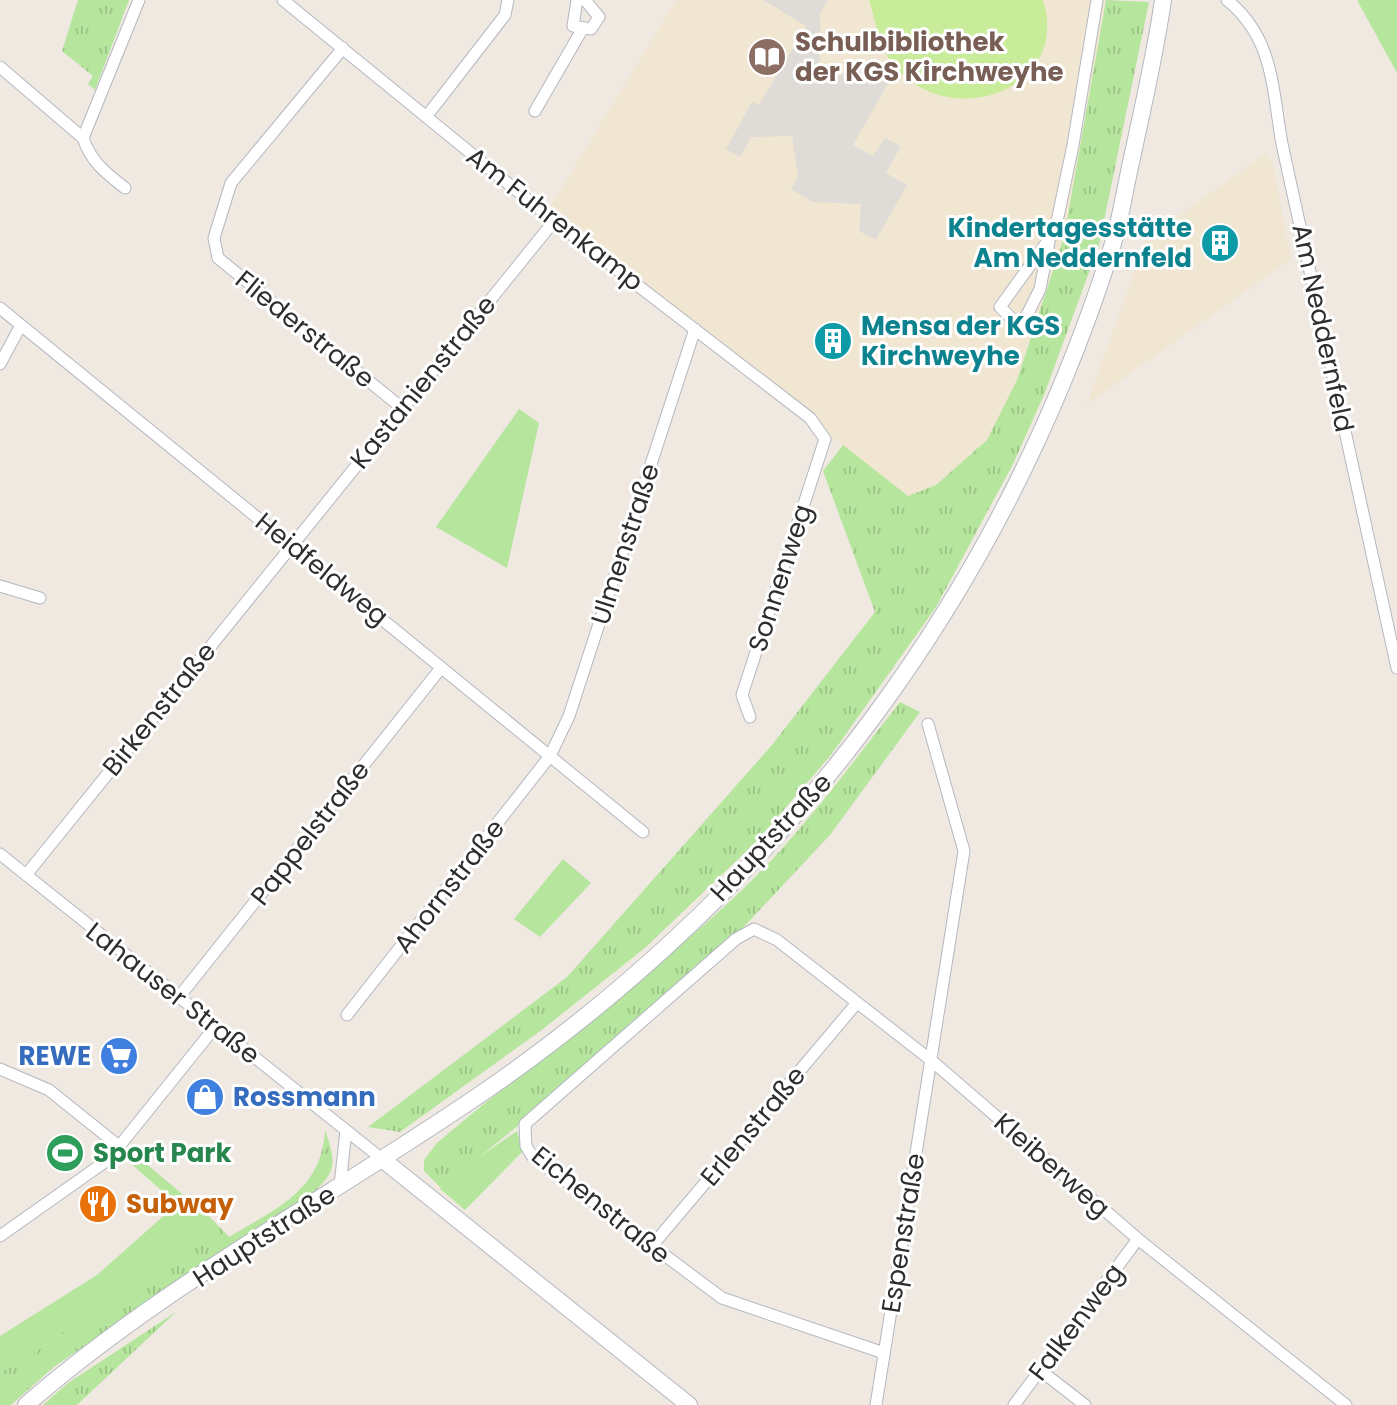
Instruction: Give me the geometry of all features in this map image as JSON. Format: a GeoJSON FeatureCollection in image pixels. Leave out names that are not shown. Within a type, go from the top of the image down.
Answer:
{"type":"FeatureCollection","features":[{"type":"Feature","properties":{"kind":"main road","name":"Hauptstraße"},"geometry":{"type":"LineString","coordinates":[[26,1405],[59,1376],[174,1295],[503,1078],[673,942],[797,814],[905,677],[957,596],[1003,514],[1073,355],[1113,245],[1153,66],[1163,0]]}},
{"type":"Feature","properties":{"kind":"main road","name":"Lahauser Straße"},"geometry":{"type":"LineString","coordinates":[[382,1159],[689,1405]]}},
{"type":"Feature","properties":{"kind":"street"},"geometry":{"type":"LineString","coordinates":[[83,138],[139,0]]}},
{"type":"Feature","properties":{"kind":"street","name":"Am Fuhrenkamp"},"geometry":{"type":"LineString","coordinates":[[283,0],[554,221],[810,418],[825,439]]}},
{"type":"Feature","properties":{"kind":"street"},"geometry":{"type":"LineString","coordinates":[[426,117],[505,15],[508,0]]}},
{"type":"Feature","properties":{"kind":"street"},"geometry":{"type":"LineString","coordinates":[[577,0],[573,26],[591,29],[599,17],[585,0]]}},
{"type":"Feature","properties":{"kind":"street"},"geometry":{"type":"LineString","coordinates":[[1049,242],[1032,311],[1023,323],[1012,319],[1000,307],[1055,231],[1097,0]]}},
{"type":"Feature","properties":{"kind":"street","name":"Am Neddernfeld"},"geometry":{"type":"LineString","coordinates":[[1226,0],[1244,14],[1259,34],[1267,61],[1282,144],[1397,668]]}},
{"type":"Feature","properties":{"kind":"street"},"geometry":{"type":"LineString","coordinates":[[535,111],[583,28]]}},
{"type":"Feature","properties":{"kind":"street","name":"Fliederstraße"},"geometry":{"type":"LineString","coordinates":[[343,48],[231,183],[214,238],[218,258],[402,408]]}},
{"type":"Feature","properties":{"kind":"street"},"geometry":{"type":"LineString","coordinates":[[0,67],[83,138],[88,154],[125,188]]}},
{"type":"Feature","properties":{"kind":"street","name":"Kastanienstraße"},"geometry":{"type":"LineString","coordinates":[[292,543],[554,221]]}},
{"type":"Feature","properties":{"kind":"street","name":"Heidfeldweg"},"geometry":{"type":"LineString","coordinates":[[0,308],[643,832]]}},
{"type":"Feature","properties":{"kind":"street"},"geometry":{"type":"LineString","coordinates":[[0,364],[21,325]]}},
{"type":"Feature","properties":{"kind":"street","name":"Ulmenstraße"},"geometry":{"type":"LineString","coordinates":[[550,756],[569,716],[695,329]]}},
{"type":"Feature","properties":{"kind":"street","name":"Sonnenweg"},"geometry":{"type":"LineString","coordinates":[[750,717],[742,695],[825,439]]}},
{"type":"Feature","properties":{"kind":"street","name":"Birkenstraße"},"geometry":{"type":"LineString","coordinates":[[26,875],[292,543]]}},
{"type":"Feature","properties":{"kind":"street"},"geometry":{"type":"LineString","coordinates":[[0,586],[40,598]]}},
{"type":"Feature","properties":{"kind":"street","name":"Pappelstraße"},"geometry":{"type":"LineString","coordinates":[[179,997],[441,668]]}},
{"type":"Feature","properties":{"kind":"street","name":"Espenstraße"},"geometry":{"type":"LineString","coordinates":[[876,1405],[964,851],[928,724]]}},
{"type":"Feature","properties":{"kind":"street","name":"Ahornstraße"},"geometry":{"type":"LineString","coordinates":[[347,1015],[550,756]]}},
{"type":"Feature","properties":{"kind":"street","name":"Lahauser Straße"},"geometry":{"type":"LineString","coordinates":[[0,854],[382,1159]]}},
{"type":"Feature","properties":{"kind":"street","name":"Kleiberweg"},"geometry":{"type":"LineString","coordinates":[[754,929],[777,940],[932,1061],[1138,1239],[1346,1405]]}},
{"type":"Feature","properties":{"kind":"street","name":"Eichenstraße"},"geometry":{"type":"LineString","coordinates":[[754,929],[736,939],[525,1124],[526,1146],[532,1156],[722,1298],[758,1313],[884,1353]]}},
{"type":"Feature","properties":{"kind":"street","name":"Erlenstraße"},"geometry":{"type":"LineString","coordinates":[[651,1247],[856,1004]]}},
{"type":"Feature","properties":{"kind":"street"},"geometry":{"type":"LineString","coordinates":[[0,1236],[96,1168],[120,1147],[215,1027]]}},
{"type":"Feature","properties":{"kind":"street"},"geometry":{"type":"LineString","coordinates":[[0,1069],[49,1090],[120,1147]]}},
{"type":"Feature","properties":{"kind":"street"},"geometry":{"type":"LineString","coordinates":[[340,1185],[346,1131]]}},
{"type":"Feature","properties":{"kind":"street","name":"Falkenweg"},"geometry":{"type":"LineString","coordinates":[[1014,1405],[1138,1239]]}},
{"type":"Feature","properties":{"kind":"street"},"geometry":{"type":"LineString","coordinates":[[1040,1370],[1085,1405]]}},
{"type":"Feature","properties":{"kind":"shaded area"},"geometry":{"type":"Polygon","coordinates":[[[676,0],[1106,0],[1064,237],[1017,380],[987,440],[936,485],[907,497],[549,209],[676,0]]]}},
{"type":"Feature","properties":{"kind":"shaded area"},"geometry":{"type":"Polygon","coordinates":[[[763,0],[828,0],[819,15],[821,29],[815,39],[820,59],[815,77],[828,81],[871,61],[894,73],[853,145],[873,156],[885,138],[901,146],[886,173],[907,185],[876,240],[859,231],[861,204],[813,202],[791,189],[798,176],[792,136],[751,137],[740,157],[726,149],[752,102],[759,105],[806,26],[763,0]]]}},
{"type":"Feature","properties":{"kind":"shaded area"},"geometry":{"type":"Polygon","coordinates":[[[1265,154],[1273,165],[1291,259],[1087,404],[1146,239],[1265,154]]]}},
{"type":"Feature","properties":{"kind":"green space"},"geometry":{"type":"Polygon","coordinates":[[[78,0],[129,0],[95,90],[88,84],[93,76],[62,51],[78,0]]]}},
{"type":"Feature","properties":{"kind":"green space"},"geometry":{"type":"Polygon","coordinates":[[[869,0],[1043,0],[1047,31],[1040,56],[1024,77],[1002,91],[976,98],[948,97],[920,87],[896,68],[882,45],[869,0]]]}},
{"type":"Feature","properties":{"kind":"green space"},"geometry":{"type":"Polygon","coordinates":[[[1106,0],[1149,2],[1099,245],[1044,395],[1013,464],[936,607],[831,755],[756,842],[646,947],[543,1029],[400,1132],[368,1127],[567,977],[772,745],[875,612],[823,471],[843,445],[908,496],[936,485],[987,440],[1017,380],[1064,237],[1106,0]]]}},
{"type":"Feature","properties":{"kind":"green space"},"geometry":{"type":"Polygon","coordinates":[[[1357,0],[1397,0],[1397,73],[1357,0]]]}},
{"type":"Feature","properties":{"kind":"green space"},"geometry":{"type":"Polygon","coordinates":[[[519,409],[539,423],[507,568],[436,527],[519,409]]]}},
{"type":"Feature","properties":{"kind":"green space"},"geometry":{"type":"Polygon","coordinates":[[[900,702],[920,712],[830,835],[737,934],[525,1120],[441,1188],[424,1171],[424,1160],[437,1143],[628,989],[740,892],[804,824],[900,702]]]}},
{"type":"Feature","properties":{"kind":"green space"},"geometry":{"type":"Polygon","coordinates":[[[563,859],[591,883],[540,937],[514,919],[563,859]]]}},
{"type":"Feature","properties":{"kind":"green space"},"geometry":{"type":"Polygon","coordinates":[[[325,1130],[332,1167],[325,1181],[308,1197],[55,1366],[11,1405],[0,1405],[0,1372],[21,1362],[145,1273],[211,1218],[229,1237],[293,1196],[315,1169],[325,1130]]]}},
{"type":"Feature","properties":{"kind":"green space"},"geometry":{"type":"Polygon","coordinates":[[[517,1131],[523,1151],[465,1210],[440,1189],[459,1171],[517,1131]]]}},
{"type":"Feature","properties":{"kind":"green space"},"geometry":{"type":"Polygon","coordinates":[[[126,1147],[211,1218],[145,1273],[21,1362],[0,1372],[0,1336],[97,1275],[177,1204],[120,1154],[126,1147]]]}},
{"type":"Feature","properties":{"kind":"green space"},"geometry":{"type":"Polygon","coordinates":[[[176,1312],[77,1405],[43,1405],[68,1383],[176,1312]]]}},
{"type":"Feature","properties":{"kind":"place","name":"Schulbibliothek der KGS Kirchweyhe"},"geometry":{"type":"Point","coordinates":[767,57]}},
{"type":"Feature","properties":{"kind":"place","name":"Kindertagesstätte Am Neddernfeld"},"geometry":{"type":"Point","coordinates":[1220,243]}},
{"type":"Feature","properties":{"kind":"place","name":"Mensa der KGS Kirchweyhe"},"geometry":{"type":"Point","coordinates":[833,341]}},
{"type":"Feature","properties":{"kind":"place","name":"REWE"},"geometry":{"type":"Point","coordinates":[119,1056]}},
{"type":"Feature","properties":{"kind":"place","name":"Rossmann"},"geometry":{"type":"Point","coordinates":[205,1097]}},
{"type":"Feature","properties":{"kind":"place","name":"Sport Park"},"geometry":{"type":"Point","coordinates":[65,1153]}},
{"type":"Feature","properties":{"kind":"place","name":"Subway"},"geometry":{"type":"Point","coordinates":[98,1204]}}]}
